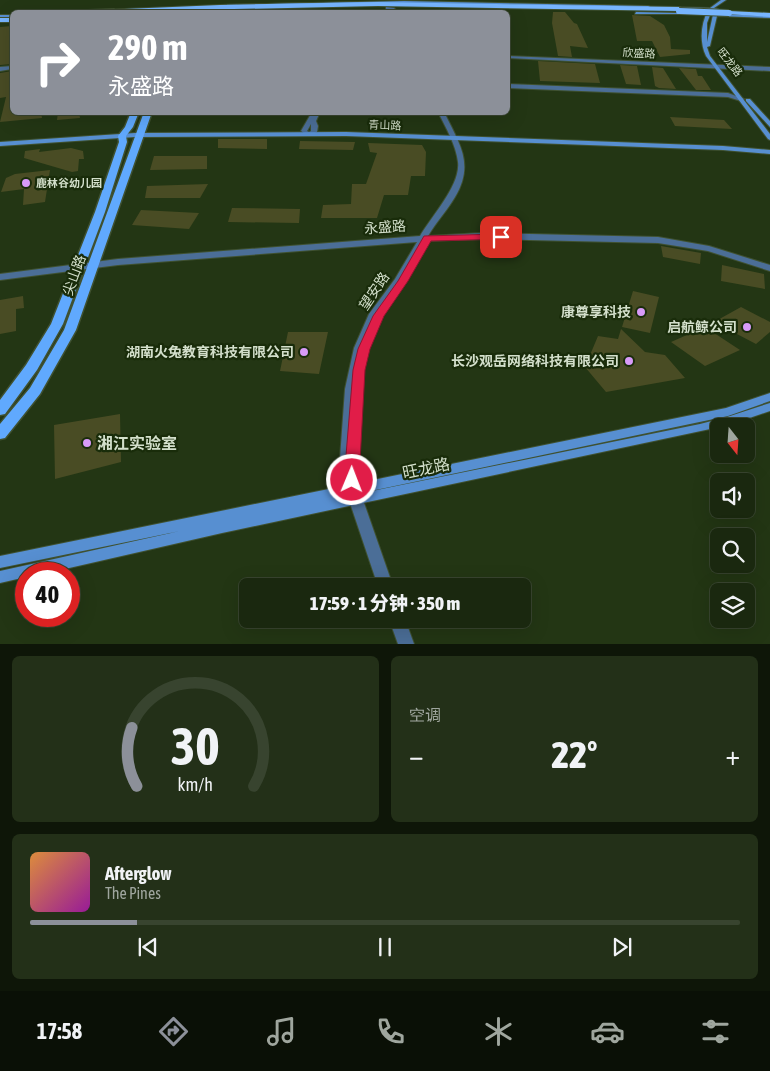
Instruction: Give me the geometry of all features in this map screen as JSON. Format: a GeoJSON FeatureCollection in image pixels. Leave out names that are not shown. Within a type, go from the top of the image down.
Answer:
{"type":"FeatureCollection","features":[{"type":"Feature","properties":{"kind":"highway"},"geometry":{"type":"LineString","coordinates":[[334,4],[388,5]]}},
{"type":"Feature","properties":{"kind":"highway"},"geometry":{"type":"LineString","coordinates":[[159,10],[334,4],[445,4],[681,9],[770,15]]}},
{"type":"Feature","properties":{"kind":"highway"},"geometry":{"type":"LineString","coordinates":[[198,10],[412,6],[681,9]]}},
{"type":"Feature","properties":{"kind":"highway"},"geometry":{"type":"LineString","coordinates":[[250,10],[294,7]]}},
{"type":"Feature","properties":{"kind":"highway"},"geometry":{"type":"LineString","coordinates":[[526,8],[560,10]]}},
{"type":"Feature","properties":{"kind":"main road"},"geometry":{"type":"LineString","coordinates":[[714,7],[724,0]]}},
{"type":"Feature","properties":{"kind":"main road"},"geometry":{"type":"LineString","coordinates":[[109,10],[229,5],[681,9],[714,7],[729,0]]}},
{"type":"Feature","properties":{"kind":"main road"},"geometry":{"type":"LineString","coordinates":[[261,10],[388,5],[403,8],[770,15]]}},
{"type":"Feature","properties":{"kind":"main road","name":"旺龙路"},"geometry":{"type":"LineString","coordinates":[[714,7],[709,15],[703,45],[706,53],[770,125]]}},
{"type":"Feature","properties":{"kind":"main road","name":"旺龙路"},"geometry":{"type":"LineString","coordinates":[[714,7],[715,15],[708,46],[719,67],[769,137]]}},
{"type":"Feature","properties":{"kind":"main road","name":"尖山路"},"geometry":{"type":"LineString","coordinates":[[0,410],[46,346],[57,324],[123,142],[124,134],[134,115]]}},
{"type":"Feature","properties":{"kind":"main road","name":"尖山路"},"geometry":{"type":"LineString","coordinates":[[0,434],[26,404],[54,362],[70,330],[147,115]]}},
{"type":"Feature","properties":{"kind":"main road","name":"青山路"},"geometry":{"type":"LineString","coordinates":[[0,140],[141,133],[309,132],[744,148]]}},
{"type":"Feature","properties":{"kind":"main road","name":"青山路"},"geometry":{"type":"LineString","coordinates":[[0,144],[124,134]]}},
{"type":"Feature","properties":{"kind":"main road"},"geometry":{"type":"LineString","coordinates":[[744,148],[765,143],[769,137]]}},
{"type":"Feature","properties":{"kind":"main road"},"geometry":{"type":"LineString","coordinates":[[744,148],[770,151]]}},
{"type":"Feature","properties":{"kind":"main road","name":"旺龙路"},"geometry":{"type":"LineString","coordinates":[[0,576],[728,412],[770,397]]}},
{"type":"Feature","properties":{"kind":"main road","name":"旺龙路"},"geometry":{"type":"LineString","coordinates":[[0,562],[700,428],[770,408]]}},
{"type":"Feature","properties":{"kind":"street"},"geometry":{"type":"LineString","coordinates":[[388,5],[395,10]]}},
{"type":"Feature","properties":{"kind":"street"},"geometry":{"type":"LineString","coordinates":[[397,10],[403,8]]}},
{"type":"Feature","properties":{"kind":"street","name":"欣盛路"},"geometry":{"type":"LineString","coordinates":[[510,57],[770,70]]}},
{"type":"Feature","properties":{"kind":"street"},"geometry":{"type":"LineString","coordinates":[[510,86],[728,94],[736,92]]}},
{"type":"Feature","properties":{"kind":"street"},"geometry":{"type":"LineString","coordinates":[[510,86],[728,95],[741,99]]}},
{"type":"Feature","properties":{"kind":"street"},"geometry":{"type":"LineString","coordinates":[[309,132],[315,126],[313,121],[315,115]]}},
{"type":"Feature","properties":{"kind":"street"},"geometry":{"type":"LineString","coordinates":[[309,132],[315,115]]}},
{"type":"Feature","properties":{"kind":"street","name":"望安路"},"geometry":{"type":"LineString","coordinates":[[383,578],[351,496],[345,472],[351,389],[358,348],[374,314],[399,280],[458,184],[462,164],[454,136],[444,115]]}},
{"type":"Feature","properties":{"kind":"street","name":"永盛路"},"geometry":{"type":"LineString","coordinates":[[0,276],[79,265],[426,237],[482,236],[658,240],[709,249],[770,267]]}},
{"type":"Feature","properties":{"kind":"street"},"geometry":{"type":"LineString","coordinates":[[400,628],[406,644]]}},
{"type":"Feature","properties":{"kind":"building"},"geometry":{"type":"Polygon","coordinates":[[[553,12],[565,12],[577,24],[588,48],[570,46],[572,57],[558,56],[552,23],[553,12]]]}},
{"type":"Feature","properties":{"kind":"building"},"geometry":{"type":"Polygon","coordinates":[[[632,15],[650,16],[664,25],[670,37],[671,49],[690,50],[690,54],[660,57],[652,41],[637,41],[632,15]]]}},
{"type":"Feature","properties":{"kind":"building"},"geometry":{"type":"Polygon","coordinates":[[[10,26],[10,64],[0,65],[0,27],[10,26]]]}},
{"type":"Feature","properties":{"kind":"building"},"geometry":{"type":"Polygon","coordinates":[[[538,61],[595,64],[600,83],[540,81],[538,61]]]}},
{"type":"Feature","properties":{"kind":"building"},"geometry":{"type":"Polygon","coordinates":[[[620,65],[637,66],[641,85],[626,84],[620,65]]]}},
{"type":"Feature","properties":{"kind":"building"},"geometry":{"type":"Polygon","coordinates":[[[652,67],[663,68],[676,89],[655,86],[652,67]]]}},
{"type":"Feature","properties":{"kind":"building"},"geometry":{"type":"Polygon","coordinates":[[[679,68],[696,69],[698,76],[702,76],[711,90],[696,90],[679,68]]]}},
{"type":"Feature","properties":{"kind":"building"},"geometry":{"type":"Polygon","coordinates":[[[10,71],[10,115],[42,115],[42,118],[0,122],[6,97],[0,98],[0,73],[10,71]]]}},
{"type":"Feature","properties":{"kind":"building"},"geometry":{"type":"Polygon","coordinates":[[[58,115],[80,115],[80,118],[57,120],[58,115]]]}},
{"type":"Feature","properties":{"kind":"building"},"geometry":{"type":"Polygon","coordinates":[[[670,117],[724,120],[732,129],[675,126],[670,117]]]}},
{"type":"Feature","properties":{"kind":"building"},"geometry":{"type":"Polygon","coordinates":[[[218,139],[267,139],[267,149],[218,148],[218,139]]]}},
{"type":"Feature","properties":{"kind":"building"},"geometry":{"type":"Polygon","coordinates":[[[300,141],[355,142],[353,150],[299,149],[300,141]]]}},
{"type":"Feature","properties":{"kind":"building"},"geometry":{"type":"Polygon","coordinates":[[[368,143],[422,145],[426,152],[425,176],[411,176],[408,195],[384,195],[377,218],[321,218],[323,205],[351,204],[352,184],[366,184],[377,153],[370,152],[368,143]]]}},
{"type":"Feature","properties":{"kind":"building"},"geometry":{"type":"Polygon","coordinates":[[[71,148],[83,151],[84,159],[79,159],[78,171],[72,172],[24,158],[25,151],[40,149],[39,152],[71,148]]]}},
{"type":"Feature","properties":{"kind":"building"},"geometry":{"type":"Polygon","coordinates":[[[154,156],[207,156],[207,169],[150,170],[154,156]]]}},
{"type":"Feature","properties":{"kind":"building","name":"鹿林谷幼儿园"},"geometry":{"type":"Polygon","coordinates":[[[50,170],[45,202],[23,205],[24,189],[1,192],[6,178],[15,174],[50,170]]]}},
{"type":"Feature","properties":{"kind":"building"},"geometry":{"type":"Polygon","coordinates":[[[208,184],[200,198],[145,198],[147,186],[208,184]]]}},
{"type":"Feature","properties":{"kind":"building"},"geometry":{"type":"Polygon","coordinates":[[[232,208],[300,209],[299,223],[228,222],[232,208]]]}},
{"type":"Feature","properties":{"kind":"building"},"geometry":{"type":"Polygon","coordinates":[[[141,210],[199,213],[189,229],[132,225],[141,210]]]}},
{"type":"Feature","properties":{"kind":"building"},"geometry":{"type":"Polygon","coordinates":[[[661,246],[701,253],[700,264],[663,257],[661,246]]]}},
{"type":"Feature","properties":{"kind":"building"},"geometry":{"type":"Polygon","coordinates":[[[722,265],[764,274],[765,289],[721,281],[722,265]]]}},
{"type":"Feature","properties":{"kind":"building","name":"康尊享科技"},"geometry":{"type":"Polygon","coordinates":[[[633,291],[659,297],[650,333],[622,327],[633,291]]]}},
{"type":"Feature","properties":{"kind":"building"},"geometry":{"type":"Polygon","coordinates":[[[23,296],[24,308],[16,309],[16,331],[0,334],[0,300],[23,296]]]}},
{"type":"Feature","properties":{"kind":"building","name":"启航鲸公司"},"geometry":{"type":"Polygon","coordinates":[[[741,307],[770,322],[770,332],[756,344],[714,322],[741,307]]]}},
{"type":"Feature","properties":{"kind":"building"},"geometry":{"type":"Polygon","coordinates":[[[705,327],[740,350],[705,366],[671,342],[705,327]]]}},
{"type":"Feature","properties":{"kind":"building","name":"长沙观岳网络科技有限公司"},"geometry":{"type":"Polygon","coordinates":[[[621,329],[645,352],[665,355],[685,378],[606,392],[585,367],[598,336],[618,339],[621,329]]]}},
{"type":"Feature","properties":{"kind":"building","name":"湖南火兔教育科技有限公司"},"geometry":{"type":"Polygon","coordinates":[[[288,332],[328,332],[319,374],[280,371],[288,332]]]}},
{"type":"Feature","properties":{"kind":"building","name":"湘江实验室"},"geometry":{"type":"Polygon","coordinates":[[[120,414],[121,462],[55,479],[54,425],[120,414]]]}},
{"type":"Feature","properties":{"kind":"place","name":"鹿林谷幼儿园"},"geometry":{"type":"Point","coordinates":[26,183]}},
{"type":"Feature","properties":{"kind":"place","name":"康尊享科技"},"geometry":{"type":"Point","coordinates":[641,312]}},
{"type":"Feature","properties":{"kind":"place","name":"启航鲸公司"},"geometry":{"type":"Point","coordinates":[747,327]}},
{"type":"Feature","properties":{"kind":"place","name":"湖南火兔教育科技有限公司"},"geometry":{"type":"Point","coordinates":[304,352]}},
{"type":"Feature","properties":{"kind":"place","name":"长沙观岳网络科技有限公司"},"geometry":{"type":"Point","coordinates":[629,361]}},
{"type":"Feature","properties":{"kind":"place","name":"湘江实验室"},"geometry":{"type":"Point","coordinates":[87,443]}},
{"type":"Feature","properties":{"kind":"route"},"geometry":{"type":"LineString","coordinates":[[352,480],[351,471],[359,370],[371,330],[379,316],[403,281],[428,238],[501,237]]}}]}
